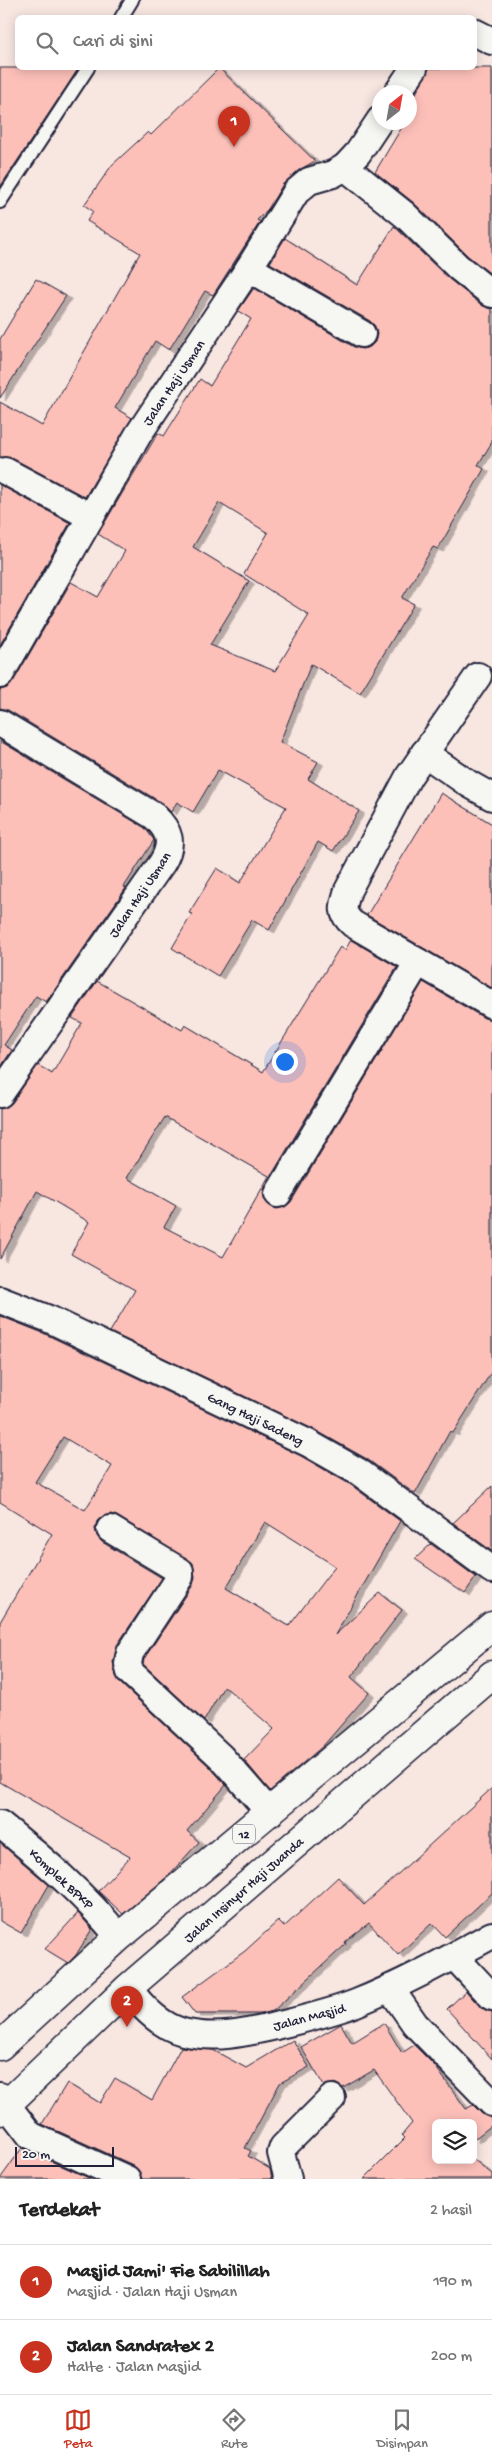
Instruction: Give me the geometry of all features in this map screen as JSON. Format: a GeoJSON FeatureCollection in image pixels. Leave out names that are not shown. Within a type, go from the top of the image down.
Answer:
{"type":"FeatureCollection","features":[{"type":"Feature","properties":{"kind":"highway","name":"12"},"geometry":{"type":"LineString","coordinates":[[0,2046],[119,1937],[492,1626]]}},
{"type":"Feature","properties":{"kind":"highway","name":"Jalan Insinyur Haji Juanda"},"geometry":{"type":"LineString","coordinates":[[1,2103],[128,1988],[492,1675]]}},
{"type":"Feature","properties":{"kind":"street"},"geometry":{"type":"LineString","coordinates":[[477,34],[492,41]]}},
{"type":"Feature","properties":{"kind":"street"},"geometry":{"type":"LineString","coordinates":[[403,85],[413,70]]}},
{"type":"Feature","properties":{"kind":"street","name":"Jalan Haji Usman"},"geometry":{"type":"LineString","coordinates":[[0,675],[138,435],[300,188],[309,181],[338,172],[345,167],[358,153],[373,130]]}},
{"type":"Feature","properties":{"kind":"street"},"geometry":{"type":"LineString","coordinates":[[345,167],[404,215],[458,267],[492,294]]}},
{"type":"Feature","properties":{"kind":"street"},"geometry":{"type":"LineString","coordinates":[[249,268],[362,334]]}},
{"type":"Feature","properties":{"kind":"street"},"geometry":{"type":"LineString","coordinates":[[5,471],[91,517]]}},
{"type":"Feature","properties":{"kind":"street"},"geometry":{"type":"LineString","coordinates":[[478,676],[424,753],[348,890],[342,908],[344,916],[353,924],[492,1005]]}},
{"type":"Feature","properties":{"kind":"street","name":"Jalan Haji Usman"},"geometry":{"type":"LineString","coordinates":[[0,723],[154,816],[169,834],[170,846],[162,862],[0,1094]]}},
{"type":"Feature","properties":{"kind":"street"},"geometry":{"type":"LineString","coordinates":[[424,753],[469,784],[492,797]]}},
{"type":"Feature","properties":{"kind":"street"},"geometry":{"type":"LineString","coordinates":[[278,1194],[418,962]]}},
{"type":"Feature","properties":{"kind":"street","name":"Gang Haji Sadeng"},"geometry":{"type":"LineString","coordinates":[[0,1300],[67,1327],[308,1443],[359,1472],[492,1570]]}},
{"type":"Feature","properties":{"kind":"street"},"geometry":{"type":"LineString","coordinates":[[110,1529],[180,1571],[180,1577],[130,1653],[128,1664],[130,1672],[221,1757],[270,1813]]}},
{"type":"Feature","properties":{"kind":"street","name":"Komplek BPKP"},"geometry":{"type":"LineString","coordinates":[[0,1824],[48,1862],[104,1918],[119,1937]]}},
{"type":"Feature","properties":{"kind":"street","name":"Jalan Masjid"},"geometry":{"type":"LineString","coordinates":[[128,1988],[142,2007],[168,2026],[183,2032],[222,2037],[319,2016],[356,2003],[390,1988],[492,1935]]}},
{"type":"Feature","properties":{"kind":"street"},"geometry":{"type":"LineString","coordinates":[[454,1956],[492,1997]]}},
{"type":"Feature","properties":{"kind":"street"},"geometry":{"type":"LineString","coordinates":[[390,1988],[416,2024],[492,2104]]}},
{"type":"Feature","properties":{"kind":"street"},"geometry":{"type":"LineString","coordinates":[[288,2179],[281,2152],[283,2147],[332,2098]]}},
{"type":"Feature","properties":{"kind":"street"},"geometry":{"type":"LineString","coordinates":[[1,2103],[30,2135],[127,2179]]}},
{"type":"Feature","properties":{"kind":"lane"},"geometry":{"type":"LineString","coordinates":[[123,15],[132,0]]}},
{"type":"Feature","properties":{"kind":"lane"},"geometry":{"type":"LineString","coordinates":[[0,202],[87,70]]}},
{"type":"Feature","properties":{"kind":"building"},"geometry":{"type":"Polygon","coordinates":[[[0,68],[15,68],[15,70],[78,70],[0,187],[0,68]]]}},
{"type":"Feature","properties":{"kind":"building"},"geometry":{"type":"Polygon","coordinates":[[[477,68],[492,68],[492,275],[468,256],[414,203],[375,172],[400,130],[417,130],[417,91],[428,70],[477,70],[477,68]]]}},
{"type":"Feature","properties":{"kind":"building"},"geometry":{"type":"Polygon","coordinates":[[[217,70],[221,70],[315,161],[299,170],[283,184],[268,209],[257,220],[260,222],[213,295],[205,291],[169,350],[155,341],[115,408],[132,418],[85,497],[12,458],[0,457],[0,402],[42,426],[140,253],[87,221],[93,211],[84,205],[112,165],[148,132],[151,135],[217,70]]]}},
{"type":"Feature","properties":{"kind":"building"},"geometry":{"type":"Polygon","coordinates":[[[394,226],[449,279],[483,306],[492,309],[492,442],[478,465],[484,469],[438,549],[433,547],[402,598],[414,604],[360,693],[311,664],[280,742],[318,762],[308,779],[359,811],[333,851],[318,842],[269,930],[252,920],[218,976],[172,948],[192,914],[189,913],[217,868],[240,883],[286,807],[218,770],[193,812],[177,802],[171,812],[162,803],[8,710],[0,708],[0,690],[7,688],[13,682],[71,582],[98,597],[125,551],[98,534],[158,433],[164,436],[200,379],[210,386],[251,319],[238,311],[254,288],[354,347],[362,349],[370,347],[375,342],[377,334],[375,326],[370,321],[270,263],[285,238],[357,285],[394,226]],[[219,503],[193,547],[249,581],[210,645],[275,671],[309,615],[244,574],[268,533],[219,503]]]}},
{"type":"Feature","properties":{"kind":"building"},"geometry":{"type":"Polygon","coordinates":[[[36,279],[66,296],[0,398],[0,339],[36,279]]]}},
{"type":"Feature","properties":{"kind":"building"},"geometry":{"type":"Polygon","coordinates":[[[0,485],[70,523],[0,645],[0,485]]]}},
{"type":"Feature","properties":{"kind":"building"},"geometry":{"type":"Polygon","coordinates":[[[0,741],[145,828],[154,840],[124,887],[126,888],[46,1002],[36,996],[4,1045],[12,1050],[0,1068],[0,741]]]}},
{"type":"Feature","properties":{"kind":"building"},"geometry":{"type":"Polygon","coordinates":[[[441,793],[492,824],[492,988],[367,915],[441,793]]]}},
{"type":"Feature","properties":{"kind":"building"},"geometry":{"type":"Polygon","coordinates":[[[351,940],[397,967],[265,1186],[263,1193],[265,1201],[271,1207],[277,1209],[285,1207],[291,1202],[423,982],[484,1018],[492,1020],[492,1371],[453,1433],[450,1431],[415,1494],[367,1459],[315,1430],[110,1332],[135,1290],[71,1254],[89,1222],[37,1191],[0,1259],[0,1109],[12,1103],[38,1065],[52,1074],[82,1023],[72,1018],[97,981],[182,1030],[185,1025],[263,1072],[340,947],[345,950],[351,940]],[[165,1117],[127,1178],[176,1206],[164,1227],[223,1257],[269,1176],[165,1117]]]}},
{"type":"Feature","properties":{"kind":"building"},"geometry":{"type":"Polygon","coordinates":[[[0,1316],[43,1333],[301,1456],[351,1485],[400,1521],[335,1635],[380,1593],[402,1610],[351,1677],[369,1693],[323,1746],[270,1791],[244,1760],[274,1729],[224,1686],[204,1721],[143,1664],[144,1659],[193,1585],[195,1577],[193,1563],[117,1516],[111,1514],[103,1516],[97,1521],[95,1529],[97,1536],[102,1542],[162,1578],[117,1645],[113,1662],[116,1676],[120,1683],[210,1767],[226,1785],[187,1831],[199,1842],[168,1876],[123,1914],[98,1891],[130,1857],[0,1782],[0,1622],[52,1534],[0,1502],[0,1316]],[[63,1437],[35,1482],[85,1510],[112,1466],[63,1437]],[[265,1522],[226,1588],[289,1626],[335,1566],[265,1522]]]}},
{"type":"Feature","properties":{"kind":"building"},"geometry":{"type":"Polygon","coordinates":[[[492,1486],[492,1551],[453,1523],[492,1486]]]}},
{"type":"Feature","properties":{"kind":"building"},"geometry":{"type":"Polygon","coordinates":[[[431,1544],[476,1577],[465,1593],[415,1559],[431,1544]]]}},
{"type":"Feature","properties":{"kind":"building"},"geometry":{"type":"Polygon","coordinates":[[[492,1788],[492,1893],[445,1937],[432,1923],[398,1955],[369,1923],[345,1942],[346,1944],[273,2011],[261,2014],[195,2014],[182,1997],[245,1951],[278,1921],[284,1927],[338,1877],[364,1905],[492,1788]]]}},
{"type":"Feature","properties":{"kind":"building"},"geometry":{"type":"Polygon","coordinates":[[[0,1843],[49,1885],[21,1933],[0,1921],[0,1843]]]}},
{"type":"Feature","properties":{"kind":"building"},"geometry":{"type":"Polygon","coordinates":[[[78,1913],[92,1929],[76,1955],[68,1963],[45,1949],[78,1913]]]}},
{"type":"Feature","properties":{"kind":"building"},"geometry":{"type":"Polygon","coordinates":[[[466,1991],[481,2008],[492,2012],[492,2059],[447,2009],[466,1991]]]}},
{"type":"Feature","properties":{"kind":"building"},"geometry":{"type":"Polygon","coordinates":[[[384,2023],[402,2053],[414,2045],[435,2066],[466,2109],[473,2105],[482,2114],[492,2118],[492,2125],[477,2137],[477,2119],[432,2119],[432,2164],[477,2164],[477,2162],[492,2174],[492,2179],[364,2179],[405,2138],[402,2135],[412,2123],[374,2070],[343,2088],[335,2083],[324,2086],[301,2047],[341,2024],[352,2043],[384,2023]]]}},
{"type":"Feature","properties":{"kind":"building"},"geometry":{"type":"Polygon","coordinates":[[[293,2040],[309,2067],[280,2083],[245,2148],[251,2151],[248,2156],[270,2169],[272,2179],[142,2179],[139,2171],[133,2165],[42,2124],[67,2083],[100,2103],[115,2078],[152,2100],[181,2047],[213,2050],[246,2068],[293,2040]]]}},
{"type":"Feature","properties":{"kind":"building"},"geometry":{"type":"Polygon","coordinates":[[[22,2148],[26,2150],[91,2179],[0,2179],[22,2148]]]}},
{"type":"Feature","properties":{"kind":"place","name":"Masjid Jami' Fie Sabilillah"},"geometry":{"type":"Point","coordinates":[234,147]}},
{"type":"Feature","properties":{"kind":"place","name":"Jalan Sandratex 2"},"geometry":{"type":"Point","coordinates":[127,2027]}}]}
